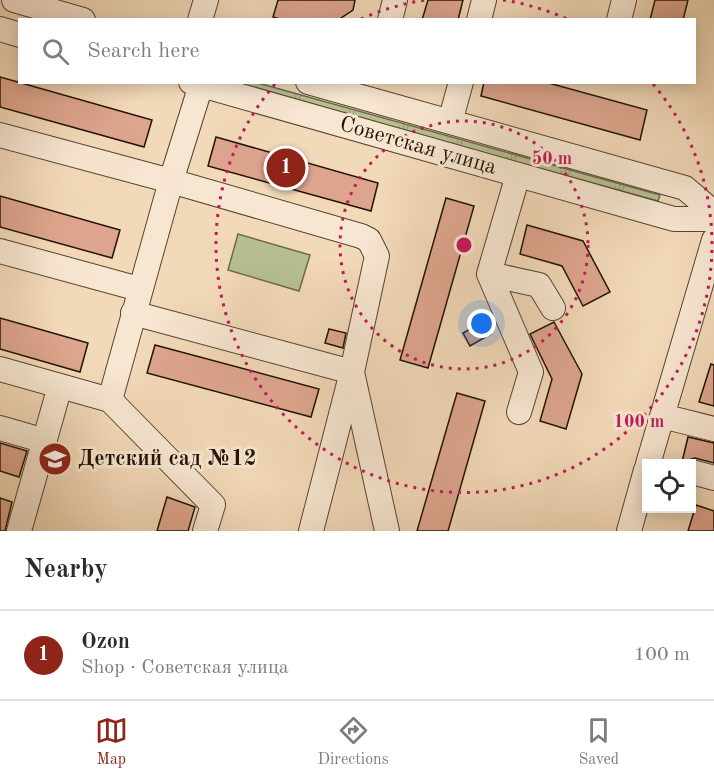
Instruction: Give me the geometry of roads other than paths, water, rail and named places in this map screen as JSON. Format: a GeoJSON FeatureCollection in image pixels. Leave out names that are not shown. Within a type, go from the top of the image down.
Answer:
{"type":"FeatureCollection","features":[{"type":"Feature","properties":{"kind":"street"},"geometry":{"type":"LineString","coordinates":[[14,0],[49,5],[78,18]]}},
{"type":"Feature","properties":{"kind":"street"},"geometry":{"type":"LineString","coordinates":[[201,18],[206,0]]}},
{"type":"Feature","properties":{"kind":"street"},"geometry":{"type":"LineString","coordinates":[[390,18],[395,0]]}},
{"type":"Feature","properties":{"kind":"street"},"geometry":{"type":"LineString","coordinates":[[480,18],[484,0]]}},
{"type":"Feature","properties":{"kind":"street"},"geometry":{"type":"LineString","coordinates":[[620,18],[624,0]]}},
{"type":"Feature","properties":{"kind":"street"},"geometry":{"type":"LineString","coordinates":[[0,29],[18,34]]}},
{"type":"Feature","properties":{"kind":"street"},"geometry":{"type":"LineString","coordinates":[[110,400],[196,84]]}},
{"type":"Feature","properties":{"kind":"street","name":"Советская улица"},"geometry":{"type":"LineString","coordinates":[[196,84],[674,219],[714,219]]}},
{"type":"Feature","properties":{"kind":"street","name":"Советская улица"},"geometry":{"type":"LineString","coordinates":[[322,84],[370,91],[450,122],[685,188],[714,213]]}},
{"type":"Feature","properties":{"kind":"street"},"geometry":{"type":"LineString","coordinates":[[450,122],[460,84]]}},
{"type":"Feature","properties":{"kind":"street"},"geometry":{"type":"LineString","coordinates":[[0,135],[369,240],[377,255],[352,372],[311,531]]}},
{"type":"Feature","properties":{"kind":"street"},"geometry":{"type":"LineString","coordinates":[[518,175],[489,274],[531,372],[519,412]]}},
{"type":"Feature","properties":{"kind":"street"},"geometry":{"type":"LineString","coordinates":[[652,459],[662,417],[703,318],[714,240]]}},
{"type":"Feature","properties":{"kind":"street"},"geometry":{"type":"LineString","coordinates":[[0,251],[139,289]]}},
{"type":"Feature","properties":{"kind":"street"},"geometry":{"type":"LineString","coordinates":[[489,274],[539,285],[553,308]]}},
{"type":"Feature","properties":{"kind":"street"},"geometry":{"type":"LineString","coordinates":[[133,313],[352,372]]}},
{"type":"Feature","properties":{"kind":"street"},"geometry":{"type":"LineString","coordinates":[[0,369],[110,400],[213,505],[205,531]]}},
{"type":"Feature","properties":{"kind":"street"},"geometry":{"type":"LineString","coordinates":[[352,372],[387,531]]}},
{"type":"Feature","properties":{"kind":"street"},"geometry":{"type":"LineString","coordinates":[[19,531],[60,386]]}},
{"type":"Feature","properties":{"kind":"street"},"geometry":{"type":"LineString","coordinates":[[662,417],[714,429]]}},
{"type":"Feature","properties":{"kind":"street"},"geometry":{"type":"LineString","coordinates":[[0,428],[45,441]]}},
{"type":"Feature","properties":{"kind":"street"},"geometry":{"type":"LineString","coordinates":[[696,473],[714,478]]}},
{"type":"Feature","properties":{"kind":"street"},"geometry":{"type":"LineString","coordinates":[[629,531],[642,490]]}},
{"type":"Feature","properties":{"kind":"place","name":"Ozon"},"geometry":{"type":"Point","coordinates":[286,168]}},
{"type":"Feature","properties":{"kind":"place","name":"Детский сад №12"},"geometry":{"type":"Point","coordinates":[55,459]}}]}
